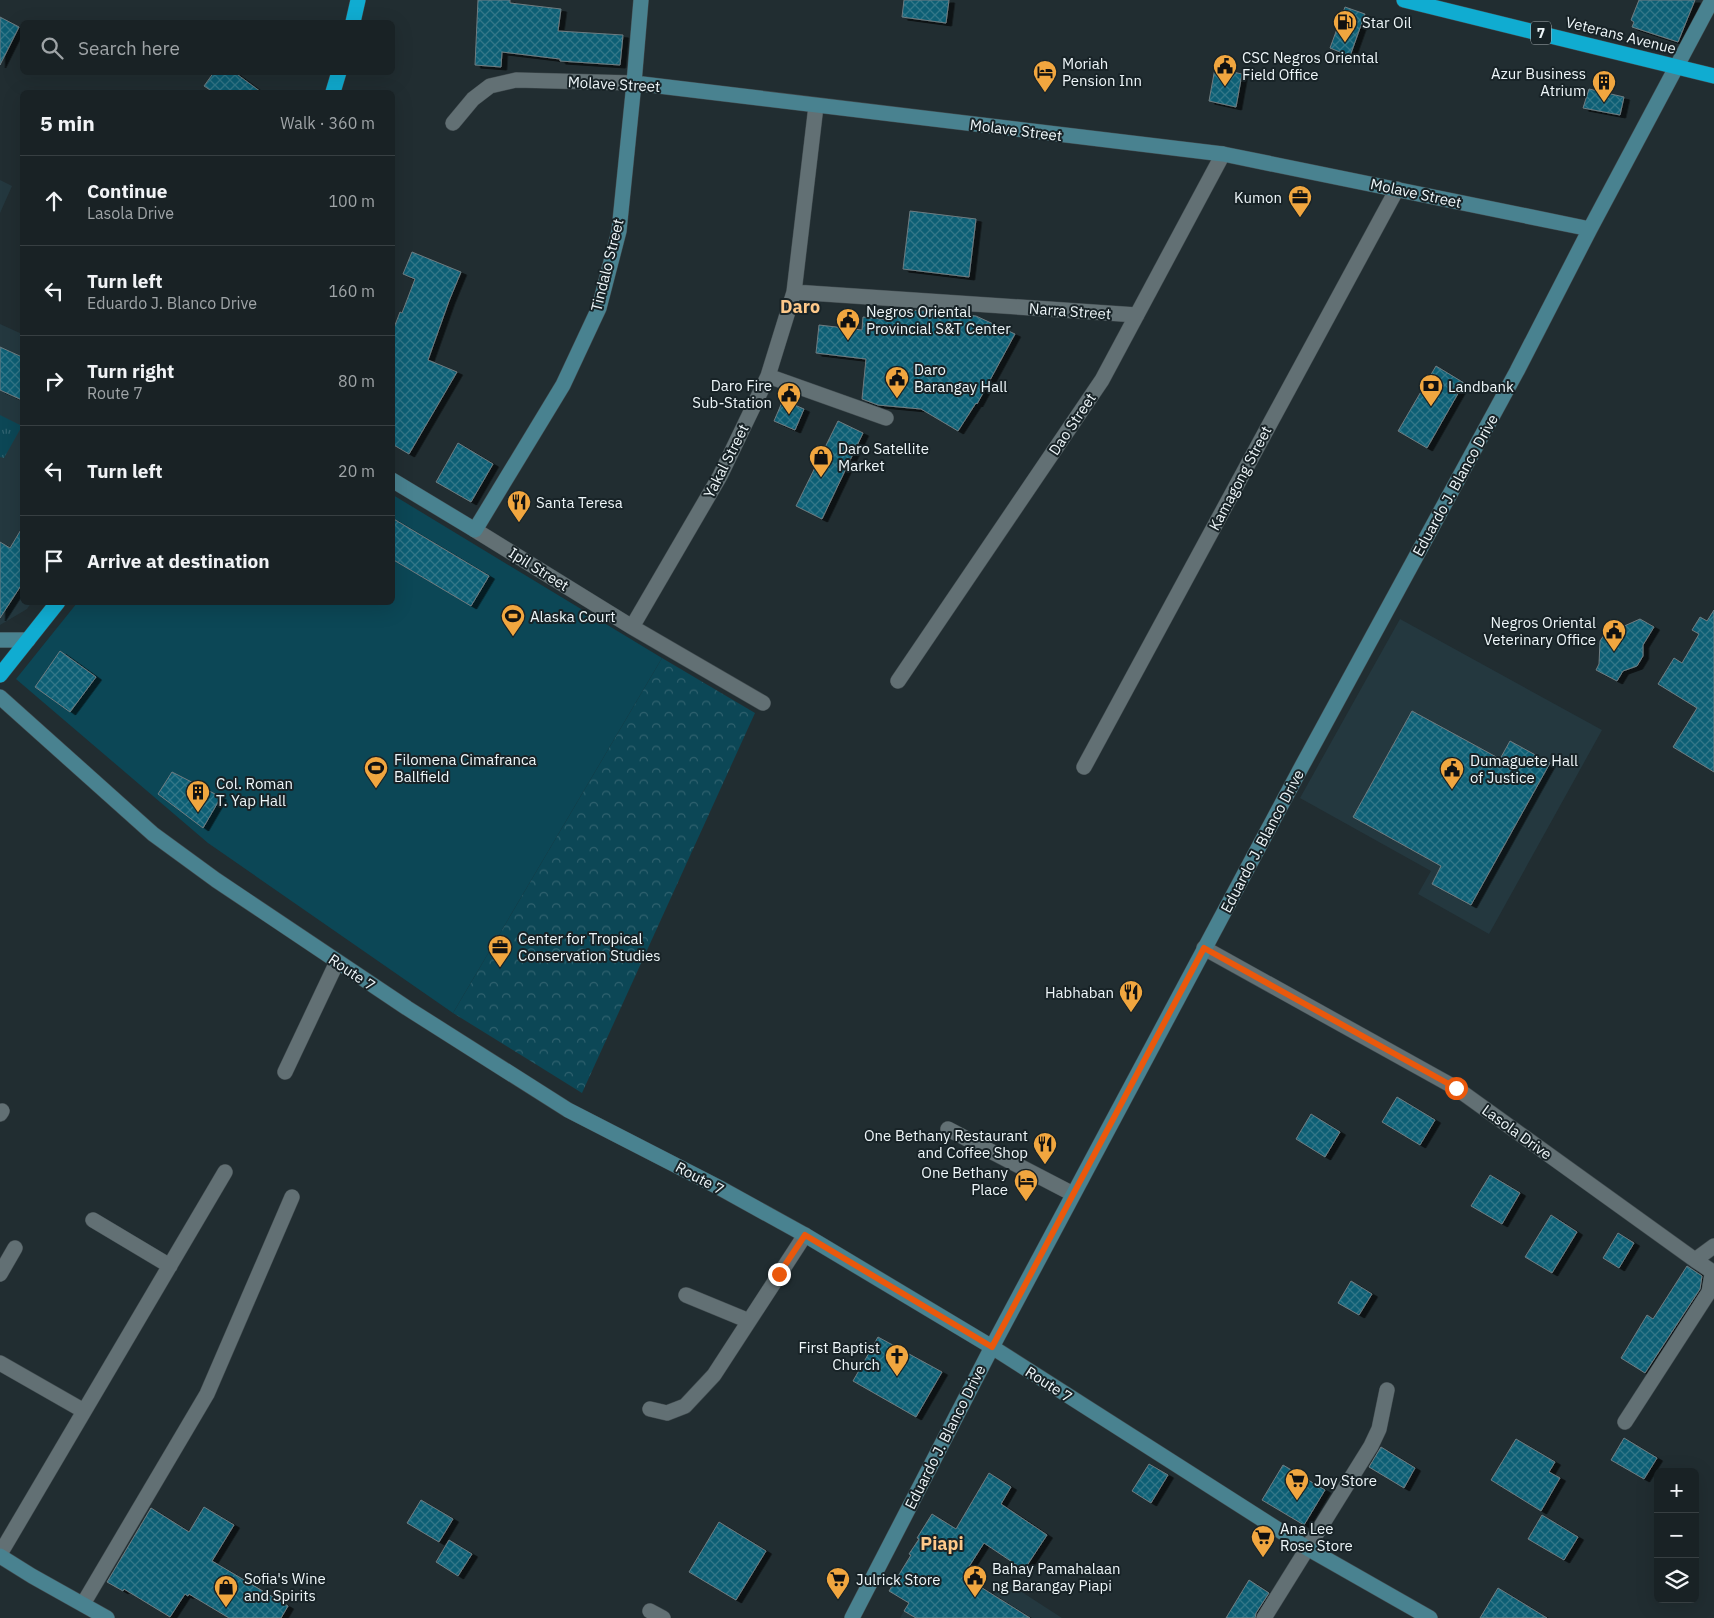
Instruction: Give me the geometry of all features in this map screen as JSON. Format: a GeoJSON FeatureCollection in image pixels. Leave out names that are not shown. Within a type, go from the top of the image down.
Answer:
{"type":"FeatureCollection","features":[{"type":"Feature","properties":{"kind":"highway"},"geometry":{"type":"LineString","coordinates":[[353,20],[358,0]]}},
{"type":"Feature","properties":{"kind":"highway","name":"Veterans Avenue"},"geometry":{"type":"LineString","coordinates":[[1404,0],[1714,76]]}},
{"type":"Feature","properties":{"kind":"highway"},"geometry":{"type":"LineString","coordinates":[[334,90],[338,75]]}},
{"type":"Feature","properties":{"kind":"highway"},"geometry":{"type":"LineString","coordinates":[[0,674],[56,605]]}},
{"type":"Feature","properties":{"kind":"street","name":"Tindalo Street"},"geometry":{"type":"LineString","coordinates":[[475,530],[563,385],[598,308],[619,231],[641,0]]}},
{"type":"Feature","properties":{"kind":"street","name":"Eduardo J. Blanco Drive"},"geometry":{"type":"LineString","coordinates":[[852,1618],[1073,1194],[1302,766],[1518,371],[1590,229],[1712,0]]}},
{"type":"Feature","properties":{"kind":"street","name":"Molave Street"},"geometry":{"type":"LineString","coordinates":[[453,123],[472,99],[490,86],[516,80],[634,83],[1223,154],[1590,229]]}},
{"type":"Feature","properties":{"kind":"street","name":"Yakal Street"},"geometry":{"type":"LineString","coordinates":[[632,627],[720,476],[768,376],[794,292],[816,106]]}},
{"type":"Feature","properties":{"kind":"street","name":"Dao Street"},"geometry":{"type":"LineString","coordinates":[[898,681],[1102,380],[1223,154]]}},
{"type":"Feature","properties":{"kind":"street","name":"Kamagong Street"},"geometry":{"type":"LineString","coordinates":[[1084,767],[1397,189]]}},
{"type":"Feature","properties":{"kind":"street","name":"Narra Street"},"geometry":{"type":"LineString","coordinates":[[794,292],[1136,315]]}},
{"type":"Feature","properties":{"kind":"street"},"geometry":{"type":"LineString","coordinates":[[768,376],[886,418]]}},
{"type":"Feature","properties":{"kind":"street","name":"Ipil Street"},"geometry":{"type":"LineString","coordinates":[[395,482],[632,627],[763,703]]}},
{"type":"Feature","properties":{"kind":"street"},"geometry":{"type":"LineString","coordinates":[[0,640],[28,640]]}},
{"type":"Feature","properties":{"kind":"street","name":"Route 7"},"geometry":{"type":"LineString","coordinates":[[0,697],[153,834],[216,880],[407,1008],[568,1110],[720,1188],[805,1235],[992,1347],[1306,1548],[1430,1618]]}},
{"type":"Feature","properties":{"kind":"street","name":"Lasola Drive"},"geometry":{"type":"LineString","coordinates":[[1204,948],[1456,1088],[1710,1270],[1712,1274],[1709,1304]]}},
{"type":"Feature","properties":{"kind":"street"},"geometry":{"type":"LineString","coordinates":[[285,1072],[337,962]]}},
{"type":"Feature","properties":{"kind":"street"},"geometry":{"type":"LineString","coordinates":[[948,1129],[1073,1194]]}},
{"type":"Feature","properties":{"kind":"street"},"geometry":{"type":"LineString","coordinates":[[107,1618],[32,1576],[0,1555],[226,1172]]}},
{"type":"Feature","properties":{"kind":"street"},"geometry":{"type":"LineString","coordinates":[[83,1604],[207,1394],[292,1198]]}},
{"type":"Feature","properties":{"kind":"street"},"geometry":{"type":"LineString","coordinates":[[93,1220],[170,1266]]}},
{"type":"Feature","properties":{"kind":"street"},"geometry":{"type":"LineString","coordinates":[[650,1409],[667,1413],[685,1406],[714,1376],[805,1235]]}},
{"type":"Feature","properties":{"kind":"street"},"geometry":{"type":"LineString","coordinates":[[1694,1260],[1714,1246]]}},
{"type":"Feature","properties":{"kind":"street"},"geometry":{"type":"LineString","coordinates":[[0,1274],[15,1248]]}},
{"type":"Feature","properties":{"kind":"street"},"geometry":{"type":"LineString","coordinates":[[686,1295],[749,1321]]}},
{"type":"Feature","properties":{"kind":"street"},"geometry":{"type":"LineString","coordinates":[[1625,1422],[1709,1304]]}},
{"type":"Feature","properties":{"kind":"street"},"geometry":{"type":"LineString","coordinates":[[0,1363],[84,1411]]}},
{"type":"Feature","properties":{"kind":"street"},"geometry":{"type":"LineString","coordinates":[[1264,1618],[1371,1446],[1379,1429],[1387,1390]]}},
{"type":"Feature","properties":{"kind":"shaded area"},"geometry":{"type":"Polygon","coordinates":[[[0,180],[12,186],[0,213],[0,180]]]}},
{"type":"Feature","properties":{"kind":"shaded area"},"geometry":{"type":"Polygon","coordinates":[[[0,324],[20,333],[20,605],[30,605],[27,609],[0,625],[0,324]]]}},
{"type":"Feature","properties":{"kind":"shaded area"},"geometry":{"type":"Polygon","coordinates":[[[1400,619],[1602,730],[1489,934],[1418,894],[1431,871],[1300,798],[1400,619]]]}},
{"type":"Feature","properties":{"kind":"shaded area"},"geometry":{"type":"Polygon","coordinates":[[[1003,1580],[1062,1618],[900,1618],[921,1581],[980,1616],[1003,1580]]]}},
{"type":"Feature","properties":{"kind":"green space"},"geometry":{"type":"Polygon","coordinates":[[[0,415],[20,425],[20,430],[4,458],[0,457],[0,415]]]}},
{"type":"Feature","properties":{"kind":"green space"},"geometry":{"type":"Polygon","coordinates":[[[395,496],[662,658],[453,1013],[208,843],[16,679],[75,605],[395,605],[395,496]]]}},
{"type":"Feature","properties":{"kind":"green space"},"geometry":{"type":"Polygon","coordinates":[[[662,658],[755,713],[582,1093],[453,1013],[662,658]]]}},
{"type":"Feature","properties":{"kind":"building"},"geometry":{"type":"Polygon","coordinates":[[[478,0],[510,0],[510,3],[561,9],[558,31],[623,35],[620,65],[560,61],[560,59],[502,52],[501,67],[475,65],[478,0]]]}},
{"type":"Feature","properties":{"kind":"building"},"geometry":{"type":"Polygon","coordinates":[[[904,0],[949,0],[946,23],[902,17],[904,0]]]}},
{"type":"Feature","properties":{"kind":"building"},"geometry":{"type":"Polygon","coordinates":[[[1639,0],[1695,0],[1678,42],[1632,27],[1634,22],[1631,20],[1639,0]]]}},
{"type":"Feature","properties":{"kind":"building"},"geometry":{"type":"Polygon","coordinates":[[[1345,7],[1365,14],[1350,56],[1330,48],[1345,7]]]}},
{"type":"Feature","properties":{"kind":"building"},"geometry":{"type":"Polygon","coordinates":[[[0,17],[19,27],[0,65],[0,17]]]}},
{"type":"Feature","properties":{"kind":"building","name":"CSC Negros Oriental Field Office"},"geometry":{"type":"Polygon","coordinates":[[[1215,68],[1242,74],[1236,107],[1209,101],[1215,68]]]}},
{"type":"Feature","properties":{"kind":"building"},"geometry":{"type":"Polygon","coordinates":[[[212,75],[238,75],[258,90],[210,90],[204,86],[212,75]]]}},
{"type":"Feature","properties":{"kind":"building","name":"Azur Business Atrium"},"geometry":{"type":"Polygon","coordinates":[[[1589,89],[1624,97],[1620,115],[1583,108],[1589,89]]]}},
{"type":"Feature","properties":{"kind":"building"},"geometry":{"type":"Polygon","coordinates":[[[910,211],[976,219],[969,277],[903,269],[910,211]]]}},
{"type":"Feature","properties":{"kind":"building"},"geometry":{"type":"Polygon","coordinates":[[[412,252],[461,272],[428,360],[457,372],[409,454],[395,446],[395,325],[400,312],[402,313],[415,279],[403,274],[412,252]]]}},
{"type":"Feature","properties":{"kind":"building"},"geometry":{"type":"Polygon","coordinates":[[[891,308],[976,316],[1015,334],[977,404],[958,431],[921,409],[878,405],[862,399],[866,359],[816,353],[819,325],[862,330],[863,317],[890,320],[891,308]]]}},
{"type":"Feature","properties":{"kind":"building"},"geometry":{"type":"Polygon","coordinates":[[[0,347],[20,356],[20,399],[0,390],[0,347]]]}},
{"type":"Feature","properties":{"kind":"building","name":"Landbank"},"geometry":{"type":"Polygon","coordinates":[[[1436,366],[1464,383],[1427,448],[1398,431],[1436,366]]]}},
{"type":"Feature","properties":{"kind":"building","name":"Daro Fire Sub-Station"},"geometry":{"type":"Polygon","coordinates":[[[783,400],[804,409],[795,430],[774,421],[783,400]]]}},
{"type":"Feature","properties":{"kind":"building"},"geometry":{"type":"Polygon","coordinates":[[[838,421],[863,433],[822,519],[796,506],[838,421]]]}},
{"type":"Feature","properties":{"kind":"building"},"geometry":{"type":"Polygon","coordinates":[[[458,443],[493,464],[471,502],[436,482],[458,443]]]}},
{"type":"Feature","properties":{"kind":"building"},"geometry":{"type":"Polygon","coordinates":[[[395,520],[489,576],[471,606],[395,561],[395,520]]]}},
{"type":"Feature","properties":{"kind":"building"},"geometry":{"type":"Polygon","coordinates":[[[20,531],[20,587],[0,618],[0,542],[10,548],[20,531]]]}},
{"type":"Feature","properties":{"kind":"building"},"geometry":{"type":"Polygon","coordinates":[[[1714,610],[1714,772],[1673,747],[1697,708],[1658,684],[1674,658],[1682,663],[1699,634],[1692,630],[1700,617],[1707,621],[1714,610]]]}},
{"type":"Feature","properties":{"kind":"building"},"geometry":{"type":"Polygon","coordinates":[[[1640,619],[1654,627],[1643,645],[1643,656],[1637,666],[1623,671],[1617,681],[1596,670],[1599,664],[1600,641],[1604,635],[1640,619]]]}},
{"type":"Feature","properties":{"kind":"building"},"geometry":{"type":"Polygon","coordinates":[[[60,651],[96,677],[70,712],[35,687],[60,651]]]}},
{"type":"Feature","properties":{"kind":"building","name":"Dumaguete Hall of Justice"},"geometry":{"type":"Polygon","coordinates":[[[1412,711],[1500,759],[1510,741],[1550,763],[1471,905],[1432,884],[1441,866],[1353,817],[1412,711]]]}},
{"type":"Feature","properties":{"kind":"building","name":"Col. Roman T. Yap Hall"},"geometry":{"type":"Polygon","coordinates":[[[172,772],[221,797],[203,828],[158,794],[172,772]]]}},
{"type":"Feature","properties":{"kind":"building"},"geometry":{"type":"Polygon","coordinates":[[[1397,1097],[1435,1120],[1420,1145],[1382,1122],[1397,1097]]]}},
{"type":"Feature","properties":{"kind":"building"},"geometry":{"type":"Polygon","coordinates":[[[1311,1114],[1340,1132],[1325,1157],[1296,1139],[1311,1114]]]}},
{"type":"Feature","properties":{"kind":"building"},"geometry":{"type":"Polygon","coordinates":[[[1490,1175],[1520,1193],[1502,1224],[1471,1206],[1490,1175]]]}},
{"type":"Feature","properties":{"kind":"building"},"geometry":{"type":"Polygon","coordinates":[[[1551,1215],[1577,1232],[1552,1273],[1525,1257],[1551,1215]]]}},
{"type":"Feature","properties":{"kind":"building"},"geometry":{"type":"Polygon","coordinates":[[[1618,1233],[1634,1243],[1619,1268],[1603,1258],[1618,1233]]]}},
{"type":"Feature","properties":{"kind":"building"},"geometry":{"type":"Polygon","coordinates":[[[1687,1266],[1702,1276],[1700,1289],[1645,1373],[1621,1358],[1647,1315],[1653,1319],[1687,1266]]]}},
{"type":"Feature","properties":{"kind":"building"},"geometry":{"type":"Polygon","coordinates":[[[1351,1281],[1372,1294],[1359,1315],[1338,1303],[1351,1281]]]}},
{"type":"Feature","properties":{"kind":"building","name":"First Baptist Church"},"geometry":{"type":"Polygon","coordinates":[[[878,1337],[942,1372],[916,1417],[853,1381],[878,1337]]]}},
{"type":"Feature","properties":{"kind":"building"},"geometry":{"type":"Polygon","coordinates":[[[1624,1438],[1657,1458],[1644,1479],[1611,1460],[1624,1438]]]}},
{"type":"Feature","properties":{"kind":"building"},"geometry":{"type":"Polygon","coordinates":[[[1516,1439],[1555,1462],[1549,1472],[1560,1478],[1541,1511],[1491,1480],[1516,1439]]]}},
{"type":"Feature","properties":{"kind":"building"},"geometry":{"type":"Polygon","coordinates":[[[1381,1447],[1415,1468],[1404,1488],[1369,1467],[1381,1447]]]}},
{"type":"Feature","properties":{"kind":"building"},"geometry":{"type":"Polygon","coordinates":[[[1149,1464],[1168,1475],[1151,1503],[1132,1491],[1149,1464]]]}},
{"type":"Feature","properties":{"kind":"building"},"geometry":{"type":"Polygon","coordinates":[[[1283,1465],[1325,1490],[1304,1525],[1262,1500],[1283,1465]]]}},
{"type":"Feature","properties":{"kind":"building"},"geometry":{"type":"Polygon","coordinates":[[[989,1473],[1011,1487],[1001,1504],[1047,1535],[1024,1570],[984,1543],[963,1576],[1030,1618],[916,1618],[904,1611],[909,1603],[889,1591],[911,1555],[909,1554],[919,1539],[917,1538],[932,1514],[956,1529],[989,1473]]]}},
{"type":"Feature","properties":{"kind":"building"},"geometry":{"type":"Polygon","coordinates":[[[421,1500],[453,1519],[439,1542],[407,1523],[421,1500]]]}},
{"type":"Feature","properties":{"kind":"building"},"geometry":{"type":"Polygon","coordinates":[[[204,1507],[234,1525],[212,1561],[288,1606],[281,1618],[229,1618],[189,1594],[188,1596],[185,1594],[170,1617],[124,1589],[123,1591],[107,1582],[151,1508],[189,1532],[204,1507]]]}},
{"type":"Feature","properties":{"kind":"building"},"geometry":{"type":"Polygon","coordinates":[[[1542,1515],[1578,1537],[1564,1560],[1528,1539],[1542,1515]]]}},
{"type":"Feature","properties":{"kind":"building"},"geometry":{"type":"Polygon","coordinates":[[[719,1522],[766,1551],[736,1600],[689,1572],[719,1522]]]}},
{"type":"Feature","properties":{"kind":"building"},"geometry":{"type":"Polygon","coordinates":[[[449,1540],[472,1554],[458,1576],[436,1562],[449,1540]]]}},
{"type":"Feature","properties":{"kind":"building"},"geometry":{"type":"Polygon","coordinates":[[[1249,1580],[1269,1593],[1256,1613],[1255,1618],[1226,1618],[1249,1580]]]}},
{"type":"Feature","properties":{"kind":"building"},"geometry":{"type":"Polygon","coordinates":[[[1498,1588],[1547,1618],[1480,1618],[1498,1588]]]}},
{"type":"Feature","properties":{"kind":"place","name":"Star Oil"},"geometry":{"type":"Point","coordinates":[1345,43]}},
{"type":"Feature","properties":{"kind":"place","name":"CSC Negros Oriental Field Office"},"geometry":{"type":"Point","coordinates":[1225,87]}},
{"type":"Feature","properties":{"kind":"place","name":"Moriah Pension Inn"},"geometry":{"type":"Point","coordinates":[1045,93]}},
{"type":"Feature","properties":{"kind":"place","name":"Azur Business Atrium"},"geometry":{"type":"Point","coordinates":[1604,103]}},
{"type":"Feature","properties":{"kind":"place","name":"Kumon"},"geometry":{"type":"Point","coordinates":[1300,218]}},
{"type":"Feature","properties":{"kind":"place","name":"Negros Oriental Provincial S&T Center"},"geometry":{"type":"Point","coordinates":[848,341]}},
{"type":"Feature","properties":{"kind":"place","name":"Daro Barangay Hall"},"geometry":{"type":"Point","coordinates":[897,399]}},
{"type":"Feature","properties":{"kind":"place","name":"Landbank"},"geometry":{"type":"Point","coordinates":[1431,407]}},
{"type":"Feature","properties":{"kind":"place","name":"Daro Fire Sub-Station"},"geometry":{"type":"Point","coordinates":[789,415]}},
{"type":"Feature","properties":{"kind":"place","name":"Daro Satellite Market"},"geometry":{"type":"Point","coordinates":[821,478]}},
{"type":"Feature","properties":{"kind":"place","name":"Santa Teresa"},"geometry":{"type":"Point","coordinates":[519,523]}},
{"type":"Feature","properties":{"kind":"place","name":"Alaska Court"},"geometry":{"type":"Point","coordinates":[513,637]}},
{"type":"Feature","properties":{"kind":"place","name":"Negros Oriental Veterinary Office"},"geometry":{"type":"Point","coordinates":[1614,652]}},
{"type":"Feature","properties":{"kind":"place","name":"Filomena Cimafranca Ballfield"},"geometry":{"type":"Point","coordinates":[376,789]}},
{"type":"Feature","properties":{"kind":"place","name":"Dumaguete Hall of Justice"},"geometry":{"type":"Point","coordinates":[1452,790]}},
{"type":"Feature","properties":{"kind":"place","name":"Col. Roman T. Yap Hall"},"geometry":{"type":"Point","coordinates":[198,813]}},
{"type":"Feature","properties":{"kind":"place","name":"Center for Tropical Conservation Studies"},"geometry":{"type":"Point","coordinates":[500,968]}},
{"type":"Feature","properties":{"kind":"place","name":"Habhaban"},"geometry":{"type":"Point","coordinates":[1131,1013]}},
{"type":"Feature","properties":{"kind":"place","name":"One Bethany Restaurant and Coffee Shop"},"geometry":{"type":"Point","coordinates":[1045,1165]}},
{"type":"Feature","properties":{"kind":"place","name":"One Bethany Place"},"geometry":{"type":"Point","coordinates":[1026,1202]}},
{"type":"Feature","properties":{"kind":"place","name":"First Baptist Church"},"geometry":{"type":"Point","coordinates":[897,1377]}},
{"type":"Feature","properties":{"kind":"place","name":"Joy Store"},"geometry":{"type":"Point","coordinates":[1297,1501]}},
{"type":"Feature","properties":{"kind":"place","name":"Ana Lee Rose Store"},"geometry":{"type":"Point","coordinates":[1263,1558]}},
{"type":"Feature","properties":{"kind":"place","name":"Bahay Pamahalaan ng Barangay Piapi"},"geometry":{"type":"Point","coordinates":[975,1598]}},
{"type":"Feature","properties":{"kind":"place","name":"Julrick Store"},"geometry":{"type":"Point","coordinates":[838,1600]}},
{"type":"Feature","properties":{"kind":"place","name":"Sofia's Wine and Spirits"},"geometry":{"type":"Point","coordinates":[226,1608]}},
{"type":"Feature","properties":{"kind":"district","name":"Daro"},"geometry":{"type":"Point","coordinates":[800,306]}},
{"type":"Feature","properties":{"kind":"district","name":"Piapi"},"geometry":{"type":"Point","coordinates":[942,1543]}},
{"type":"Feature","properties":{"kind":"route"},"geometry":{"type":"LineString","coordinates":[[779,1274],[805,1235],[992,1347],[1204,948],[1456,1088]]}}]}
